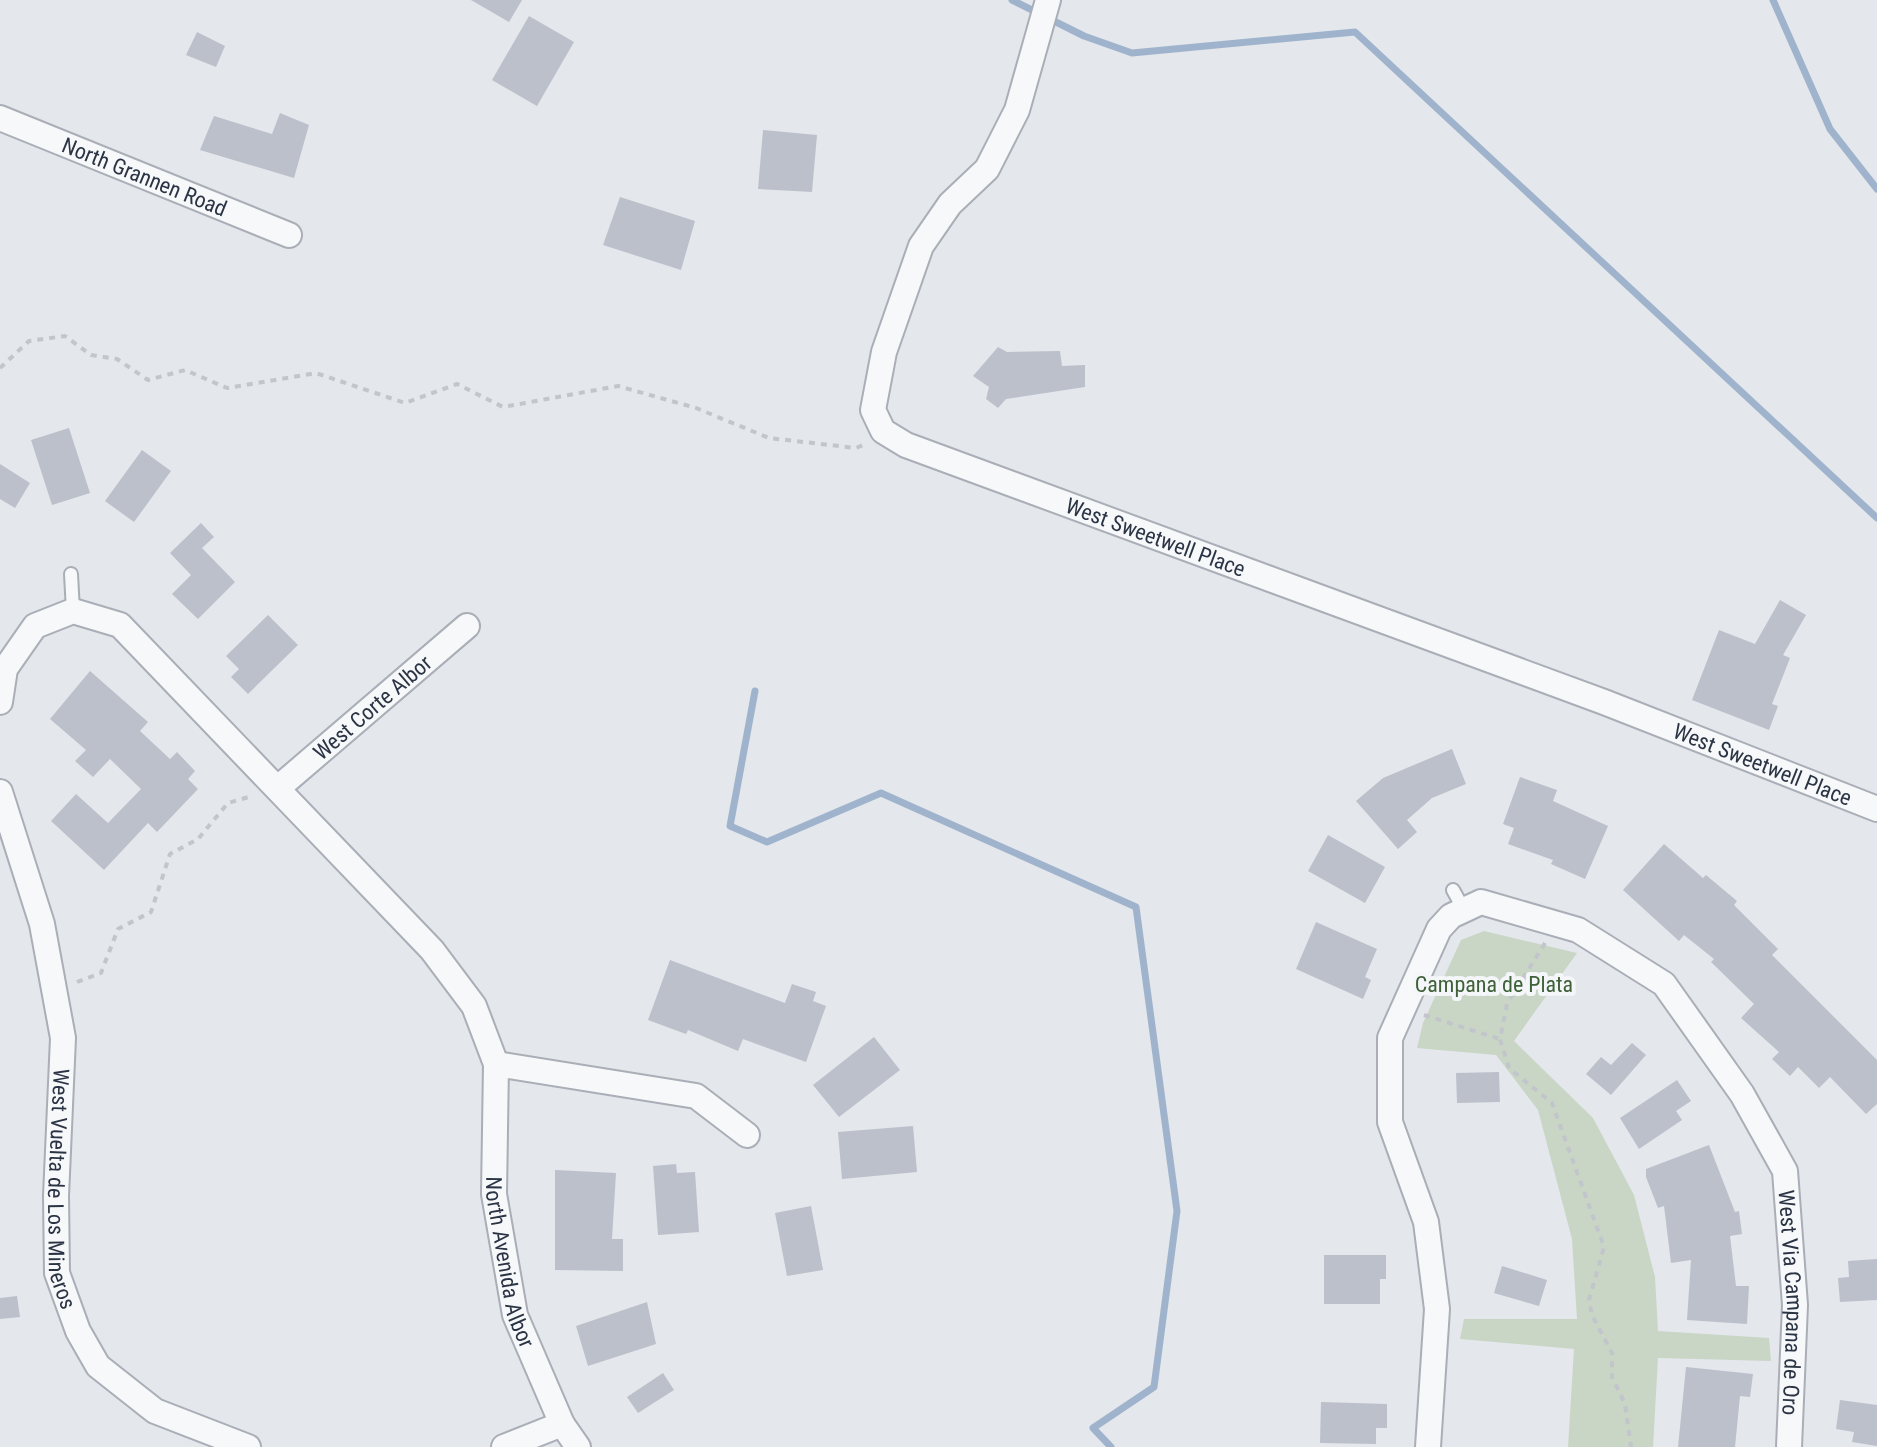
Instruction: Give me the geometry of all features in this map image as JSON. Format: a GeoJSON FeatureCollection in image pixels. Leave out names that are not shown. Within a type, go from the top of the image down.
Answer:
{"type":"FeatureCollection","features":[{"type":"Feature","properties":{"kind":"street"},"geometry":{"type":"LineString","coordinates":[[888,435],[873,410],[881,367],[921,246],[950,204],[987,169],[1017,110],[1048,0]]}},
{"type":"Feature","properties":{"kind":"street","name":"North Grannen Road"},"geometry":{"type":"LineString","coordinates":[[0,118],[289,235]]}},
{"type":"Feature","properties":{"kind":"street","name":"West Sweetwell Place"},"geometry":{"type":"LineString","coordinates":[[888,435],[906,445],[1155,538],[1604,702],[1877,809]]}},
{"type":"Feature","properties":{"kind":"street"},"geometry":{"type":"LineString","coordinates":[[0,702],[5,669],[35,626],[73,611],[120,625],[432,950],[474,1006],[496,1064],[696,1096],[747,1135]]}},
{"type":"Feature","properties":{"kind":"street","name":"West Corte Albor"},"geometry":{"type":"LineString","coordinates":[[278,788],[467,626]]}},
{"type":"Feature","properties":{"kind":"street","name":"West Vuelta de Los Mineros"},"geometry":{"type":"LineString","coordinates":[[0,792],[42,924],[63,1038],[56,1196],[57,1273],[78,1331],[98,1366],[155,1411],[248,1447]]}},
{"type":"Feature","properties":{"kind":"street","name":"West Via Campana de Oro"},"geometry":{"type":"LineString","coordinates":[[1403,1008],[1439,929],[1458,899],[1481,902],[1578,930],[1664,984],[1742,1094],[1785,1171],[1795,1305],[1789,1447]]}},
{"type":"Feature","properties":{"kind":"street"},"geometry":{"type":"LineString","coordinates":[[1403,1008],[1390,1038],[1390,1122],[1426,1222],[1437,1309],[1428,1447]]}},
{"type":"Feature","properties":{"kind":"street","name":"North Avenida Albor"},"geometry":{"type":"LineString","coordinates":[[496,1064],[494,1194],[515,1315],[562,1424],[578,1447]]}},
{"type":"Feature","properties":{"kind":"street"},"geometry":{"type":"LineString","coordinates":[[504,1447],[562,1424]]}},
{"type":"Feature","properties":{"kind":"lane"},"geometry":{"type":"LineString","coordinates":[[71,574],[73,611]]}},
{"type":"Feature","properties":{"kind":"path"},"geometry":{"type":"LineString","coordinates":[[0,368],[29,341],[65,336],[91,355],[117,359],[148,380],[185,370],[227,388],[316,373],[405,403],[457,384],[503,407],[618,386],[696,408],[769,438],[856,448],[888,435]]}},
{"type":"Feature","properties":{"kind":"path"},"geometry":{"type":"LineString","coordinates":[[53,987],[88,980],[101,973],[118,929],[151,912],[170,854],[198,839],[228,803],[278,788]]}},
{"type":"Feature","properties":{"kind":"path"},"geometry":{"type":"LineString","coordinates":[[1557,924],[1507,1004],[1500,1039],[1509,1068],[1552,1103],[1604,1247],[1589,1300],[1592,1315],[1612,1353],[1612,1377],[1625,1404],[1631,1447]]}},
{"type":"Feature","properties":{"kind":"path"},"geometry":{"type":"LineString","coordinates":[[1403,1008],[1500,1039]]}},
{"type":"Feature","properties":{"kind":"green space","name":"Campana de Plata"},"geometry":{"type":"Polygon","coordinates":[[[1484,931],[1577,953],[1514,1041],[1593,1118],[1634,1195],[1655,1277],[1658,1331],[1769,1338],[1771,1361],[1658,1358],[1653,1447],[1568,1447],[1574,1349],[1460,1339],[1464,1319],[1577,1319],[1572,1239],[1538,1110],[1496,1055],[1417,1048],[1423,1023],[1461,940],[1484,931]]]}},
{"type":"Feature","properties":{"kind":"building"},"geometry":{"type":"Polygon","coordinates":[[[471,0],[522,0],[509,22],[471,0]]]}},
{"type":"Feature","properties":{"kind":"building"},"geometry":{"type":"Polygon","coordinates":[[[529,16],[574,42],[537,106],[492,80],[529,16]]]}},
{"type":"Feature","properties":{"kind":"building"},"geometry":{"type":"Polygon","coordinates":[[[197,32],[225,46],[216,67],[186,55],[197,32]]]}},
{"type":"Feature","properties":{"kind":"building"},"geometry":{"type":"Polygon","coordinates":[[[280,113],[309,125],[294,178],[200,150],[214,116],[272,134],[280,113]]]}},
{"type":"Feature","properties":{"kind":"building"},"geometry":{"type":"Polygon","coordinates":[[[763,130],[817,135],[812,192],[758,189],[763,130]]]}},
{"type":"Feature","properties":{"kind":"building"},"geometry":{"type":"Polygon","coordinates":[[[620,197],[695,221],[681,270],[603,245],[620,197]]]}},
{"type":"Feature","properties":{"kind":"building"},"geometry":{"type":"Polygon","coordinates":[[[998,347],[1007,352],[1060,351],[1062,366],[1085,365],[1085,387],[1006,399],[998,408],[986,399],[989,387],[973,376],[998,347]]]}},
{"type":"Feature","properties":{"kind":"building"},"geometry":{"type":"Polygon","coordinates":[[[69,428],[90,493],[52,505],[31,440],[69,428]]]}},
{"type":"Feature","properties":{"kind":"building"},"geometry":{"type":"Polygon","coordinates":[[[142,450],[171,471],[134,522],[105,501],[142,450]]]}},
{"type":"Feature","properties":{"kind":"building"},"geometry":{"type":"Polygon","coordinates":[[[0,464],[30,483],[15,508],[0,499],[0,464]]]}},
{"type":"Feature","properties":{"kind":"building"},"geometry":{"type":"Polygon","coordinates":[[[201,523],[214,537],[202,548],[235,582],[198,619],[172,594],[191,575],[170,553],[201,523]]]}},
{"type":"Feature","properties":{"kind":"building"},"geometry":{"type":"Polygon","coordinates":[[[1780,600],[1806,615],[1783,655],[1790,658],[1772,704],[1778,706],[1769,730],[1692,700],[1719,630],[1755,644],[1780,600]]]}},
{"type":"Feature","properties":{"kind":"building"},"geometry":{"type":"Polygon","coordinates":[[[268,615],[298,645],[248,694],[231,677],[239,669],[226,656],[268,615]]]}},
{"type":"Feature","properties":{"kind":"building"},"geometry":{"type":"Polygon","coordinates":[[[90,671],[148,722],[140,731],[170,759],[177,752],[195,771],[188,779],[198,789],[157,832],[148,823],[104,870],[51,821],[76,794],[108,823],[141,789],[110,759],[93,777],[75,761],[86,750],[50,719],[90,671]]]}},
{"type":"Feature","properties":{"kind":"building"},"geometry":{"type":"Polygon","coordinates":[[[1452,749],[1466,784],[1432,798],[1407,820],[1417,832],[1398,849],[1356,801],[1383,778],[1452,749]]]}},
{"type":"Feature","properties":{"kind":"building"},"geometry":{"type":"Polygon","coordinates":[[[1520,777],[1557,790],[1553,801],[1608,826],[1585,879],[1551,864],[1553,860],[1508,844],[1514,828],[1503,824],[1520,777]]]}},
{"type":"Feature","properties":{"kind":"building"},"geometry":{"type":"Polygon","coordinates":[[[1328,835],[1385,867],[1365,903],[1308,871],[1328,835]]]}},
{"type":"Feature","properties":{"kind":"building"},"geometry":{"type":"Polygon","coordinates":[[[1664,844],[1703,878],[1706,875],[1737,901],[1734,905],[1778,949],[1772,955],[1877,1060],[1877,1104],[1866,1114],[1830,1077],[1819,1088],[1798,1067],[1790,1076],[1772,1059],[1779,1052],[1741,1018],[1754,1004],[1711,962],[1714,959],[1684,935],[1679,941],[1623,890],[1664,844]]]}},
{"type":"Feature","properties":{"kind":"building"},"geometry":{"type":"Polygon","coordinates":[[[1316,922],[1377,949],[1365,977],[1371,980],[1363,999],[1296,969],[1316,922]]]}},
{"type":"Feature","properties":{"kind":"building"},"geometry":{"type":"Polygon","coordinates":[[[670,960],[785,1003],[792,984],[816,992],[813,1001],[826,1006],[806,1062],[743,1039],[738,1051],[688,1030],[686,1034],[648,1020],[670,960]]]}},
{"type":"Feature","properties":{"kind":"building"},"geometry":{"type":"Polygon","coordinates":[[[874,1037],[900,1070],[839,1117],[813,1085],[874,1037]]]}},
{"type":"Feature","properties":{"kind":"building"},"geometry":{"type":"Polygon","coordinates":[[[1632,1043],[1646,1055],[1611,1095],[1586,1074],[1601,1057],[1611,1065],[1632,1043]]]}},
{"type":"Feature","properties":{"kind":"building"},"geometry":{"type":"Polygon","coordinates":[[[1499,1072],[1500,1102],[1457,1103],[1456,1073],[1499,1072]]]}},
{"type":"Feature","properties":{"kind":"building"},"geometry":{"type":"Polygon","coordinates":[[[1677,1080],[1691,1101],[1676,1111],[1682,1120],[1639,1149],[1620,1118],[1677,1080]]]}},
{"type":"Feature","properties":{"kind":"building"},"geometry":{"type":"Polygon","coordinates":[[[913,1126],[917,1172],[842,1179],[838,1132],[913,1126]]]}},
{"type":"Feature","properties":{"kind":"building"},"geometry":{"type":"Polygon","coordinates":[[[1709,1145],[1735,1212],[1739,1211],[1742,1234],[1730,1236],[1736,1286],[1749,1286],[1747,1324],[1687,1320],[1691,1260],[1671,1263],[1664,1206],[1658,1208],[1646,1177],[1646,1169],[1709,1145]]]}},
{"type":"Feature","properties":{"kind":"building"},"geometry":{"type":"Polygon","coordinates":[[[676,1164],[677,1173],[695,1172],[699,1232],[658,1235],[653,1166],[676,1164]]]}},
{"type":"Feature","properties":{"kind":"building"},"geometry":{"type":"Polygon","coordinates":[[[555,1170],[616,1173],[612,1239],[623,1239],[623,1271],[555,1270],[555,1170]]]}},
{"type":"Feature","properties":{"kind":"building"},"geometry":{"type":"Polygon","coordinates":[[[811,1206],[823,1270],[787,1276],[775,1213],[811,1206]]]}},
{"type":"Feature","properties":{"kind":"building"},"geometry":{"type":"Polygon","coordinates":[[[1324,1255],[1386,1255],[1386,1279],[1380,1279],[1380,1304],[1324,1304],[1324,1255]]]}},
{"type":"Feature","properties":{"kind":"building"},"geometry":{"type":"Polygon","coordinates":[[[1877,1259],[1877,1300],[1840,1302],[1838,1278],[1849,1277],[1848,1261],[1877,1259]]]}},
{"type":"Feature","properties":{"kind":"building"},"geometry":{"type":"Polygon","coordinates":[[[1502,1266],[1547,1280],[1539,1306],[1494,1293],[1502,1266]]]}},
{"type":"Feature","properties":{"kind":"building"},"geometry":{"type":"Polygon","coordinates":[[[17,1296],[20,1317],[0,1319],[0,1298],[17,1296]]]}},
{"type":"Feature","properties":{"kind":"building"},"geometry":{"type":"Polygon","coordinates":[[[647,1302],[656,1344],[588,1366],[576,1326],[647,1302]]]}},
{"type":"Feature","properties":{"kind":"building"},"geometry":{"type":"Polygon","coordinates":[[[1686,1367],[1753,1374],[1750,1397],[1740,1396],[1735,1447],[1678,1447],[1686,1367]]]}},
{"type":"Feature","properties":{"kind":"building"},"geometry":{"type":"Polygon","coordinates":[[[663,1373],[674,1390],[638,1413],[627,1397],[663,1373]]]}},
{"type":"Feature","properties":{"kind":"building"},"geometry":{"type":"Polygon","coordinates":[[[1840,1400],[1877,1405],[1877,1446],[1852,1442],[1854,1432],[1836,1429],[1840,1400]]]}},
{"type":"Feature","properties":{"kind":"building"},"geometry":{"type":"Polygon","coordinates":[[[1321,1402],[1387,1404],[1387,1428],[1376,1428],[1376,1444],[1320,1443],[1321,1402]]]}},
{"type":"Feature","properties":{"kind":"waterway"},"geometry":{"type":"LineString","coordinates":[[1012,0],[1084,36],[1132,53],[1355,32],[1877,518]]}},
{"type":"Feature","properties":{"kind":"waterway"},"geometry":{"type":"LineString","coordinates":[[1773,0],[1830,129],[1877,189]]}},
{"type":"Feature","properties":{"kind":"waterway"},"geometry":{"type":"LineString","coordinates":[[755,691],[730,826],[767,842],[881,793],[1136,907],[1177,1211],[1154,1387],[1093,1428],[1111,1447]]}}]}
